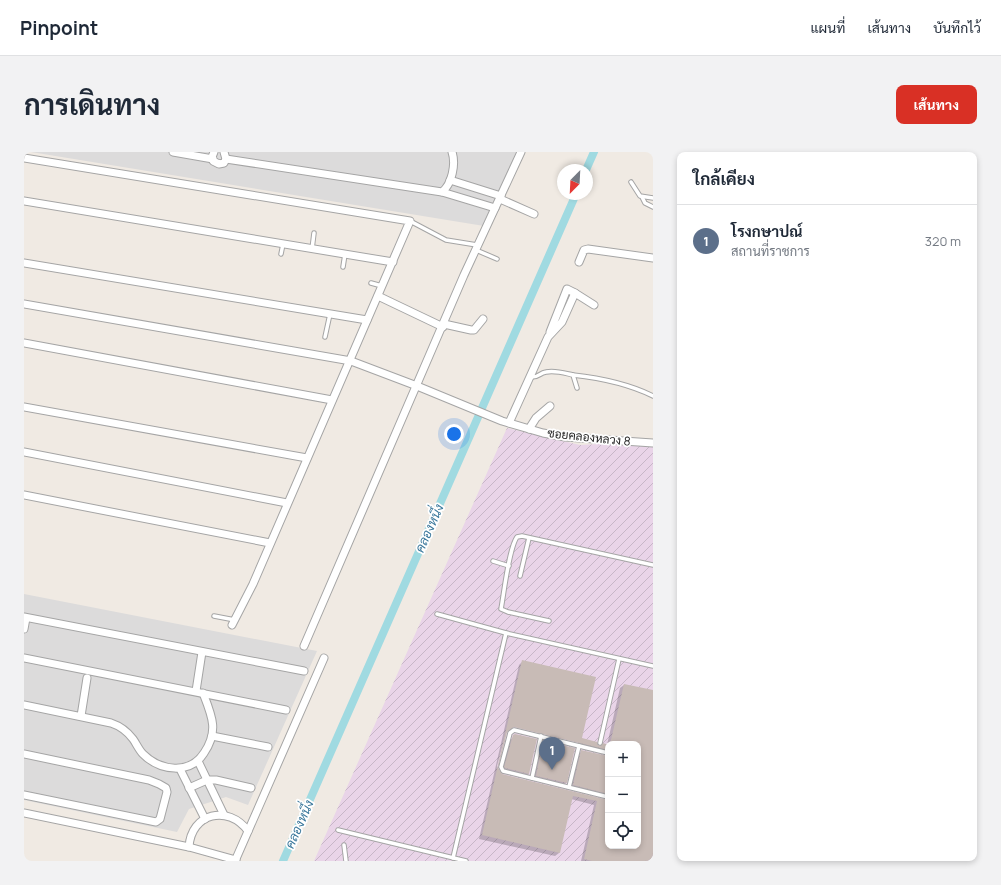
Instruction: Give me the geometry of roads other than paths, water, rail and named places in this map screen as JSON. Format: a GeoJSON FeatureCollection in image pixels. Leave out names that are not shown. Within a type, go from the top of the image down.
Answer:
{"type":"FeatureCollection","features":[{"type":"Feature","properties":{"kind":"street"},"geometry":{"type":"LineString","coordinates":[[173,152],[213,155],[215,163],[219,164],[224,163],[225,155],[442,192],[496,208]]}},
{"type":"Feature","properties":{"kind":"street"},"geometry":{"type":"LineString","coordinates":[[442,192],[447,188],[450,180],[454,159],[452,152]]}},
{"type":"Feature","properties":{"kind":"street"},"geometry":{"type":"LineString","coordinates":[[304,646],[443,325],[521,152]]}},
{"type":"Feature","properties":{"kind":"street"},"geometry":{"type":"LineString","coordinates":[[24,158],[410,221],[351,361],[332,400],[253,584],[233,623]]}},
{"type":"Feature","properties":{"kind":"street"},"geometry":{"type":"LineString","coordinates":[[450,180],[500,197],[534,214]]}},
{"type":"Feature","properties":{"kind":"street"},"geometry":{"type":"LineString","coordinates":[[24,201],[393,262]]}},
{"type":"Feature","properties":{"kind":"street"},"geometry":{"type":"LineString","coordinates":[[579,262],[584,250],[588,249],[653,258]]}},
{"type":"Feature","properties":{"kind":"street"},"geometry":{"type":"LineString","coordinates":[[24,262],[368,320]]}},
{"type":"Feature","properties":{"kind":"street"},"geometry":{"type":"LineString","coordinates":[[510,423],[529,377],[548,337],[562,322],[575,293],[594,305]]}},
{"type":"Feature","properties":{"kind":"street"},"geometry":{"type":"LineString","coordinates":[[378,296],[443,325],[474,330],[483,319]]}},
{"type":"Feature","properties":{"kind":"street","name":"ซอยคลองหลวง 8"},"geometry":{"type":"LineString","coordinates":[[24,304],[351,361],[502,421],[529,429],[565,437],[653,443]]}},
{"type":"Feature","properties":{"kind":"street"},"geometry":{"type":"LineString","coordinates":[[24,343],[332,400]]}},
{"type":"Feature","properties":{"kind":"street"},"geometry":{"type":"LineString","coordinates":[[529,429],[536,418],[550,406]]}},
{"type":"Feature","properties":{"kind":"street"},"geometry":{"type":"LineString","coordinates":[[24,407],[307,458]]}},
{"type":"Feature","properties":{"kind":"street"},"geometry":{"type":"LineString","coordinates":[[24,452],[287,503]]}},
{"type":"Feature","properties":{"kind":"street"},"geometry":{"type":"LineString","coordinates":[[24,495],[270,543]]}},
{"type":"Feature","properties":{"kind":"street"},"geometry":{"type":"LineString","coordinates":[[24,629],[25,618],[304,671]]}},
{"type":"Feature","properties":{"kind":"street"},"geometry":{"type":"LineString","coordinates":[[24,705],[111,723],[121,727],[132,737],[142,753],[154,763],[180,769],[190,766],[198,761],[211,741],[212,736],[212,717],[199,692],[202,652]]}},
{"type":"Feature","properties":{"kind":"street"},"geometry":{"type":"LineString","coordinates":[[24,658],[286,710]]}},
{"type":"Feature","properties":{"kind":"street"},"geometry":{"type":"LineString","coordinates":[[24,813],[189,847],[235,860],[324,658]]}},
{"type":"Feature","properties":{"kind":"street"},"geometry":{"type":"LineString","coordinates":[[80,716],[87,678]]}},
{"type":"Feature","properties":{"kind":"street"},"geometry":{"type":"LineString","coordinates":[[212,736],[268,747]]}},
{"type":"Feature","properties":{"kind":"street"},"geometry":{"type":"LineString","coordinates":[[24,754],[149,780],[166,788],[167,792],[160,819],[156,822],[24,795]]}},
{"type":"Feature","properties":{"kind":"street"},"geometry":{"type":"LineString","coordinates":[[198,761],[224,815]]}},
{"type":"Feature","properties":{"kind":"street"},"geometry":{"type":"LineString","coordinates":[[180,769],[204,819]]}},
{"type":"Feature","properties":{"kind":"street"},"geometry":{"type":"LineString","coordinates":[[189,788],[207,780],[216,780],[251,788]]}},
{"type":"Feature","properties":{"kind":"street"},"geometry":{"type":"LineString","coordinates":[[189,847],[191,833],[197,825],[204,819],[213,816],[224,815],[232,818],[243,824],[248,831]]}},
{"type":"Feature","properties":{"kind":"lane"},"geometry":{"type":"LineString","coordinates":[[631,182],[645,203],[653,208]]}},
{"type":"Feature","properties":{"kind":"lane"},"geometry":{"type":"LineString","coordinates":[[642,197],[653,198]]}},
{"type":"Feature","properties":{"kind":"lane"},"geometry":{"type":"LineString","coordinates":[[410,221],[446,240],[477,248],[497,259]]}},
{"type":"Feature","properties":{"kind":"lane"},"geometry":{"type":"LineString","coordinates":[[312,248],[314,233]]}},
{"type":"Feature","properties":{"kind":"lane"},"geometry":{"type":"LineString","coordinates":[[281,254],[283,244]]}},
{"type":"Feature","properties":{"kind":"lane"},"geometry":{"type":"LineString","coordinates":[[343,267],[345,254]]}},
{"type":"Feature","properties":{"kind":"lane"},"geometry":{"type":"LineString","coordinates":[[370,283],[382,286]]}},
{"type":"Feature","properties":{"kind":"lane"},"geometry":{"type":"LineString","coordinates":[[325,337],[330,314]]}},
{"type":"Feature","properties":{"kind":"lane"},"geometry":{"type":"LineString","coordinates":[[529,377],[535,378],[546,372],[556,372],[634,387],[653,396]]}},
{"type":"Feature","properties":{"kind":"lane"},"geometry":{"type":"LineString","coordinates":[[573,375],[576,388]]}},
{"type":"Feature","properties":{"kind":"lane"},"geometry":{"type":"LineString","coordinates":[[549,622],[502,610],[509,566],[517,537],[522,536],[653,565]]}},
{"type":"Feature","properties":{"kind":"lane"},"geometry":{"type":"LineString","coordinates":[[520,576],[529,538]]}},
{"type":"Feature","properties":{"kind":"lane"},"geometry":{"type":"LineString","coordinates":[[493,561],[509,566]]}},
{"type":"Feature","properties":{"kind":"lane"},"geometry":{"type":"LineString","coordinates":[[436,614],[506,633],[653,666]]}},
{"type":"Feature","properties":{"kind":"lane"},"geometry":{"type":"LineString","coordinates":[[214,616],[233,623]]}},
{"type":"Feature","properties":{"kind":"lane"},"geometry":{"type":"LineString","coordinates":[[453,858],[506,633]]}},
{"type":"Feature","properties":{"kind":"lane"},"geometry":{"type":"LineString","coordinates":[[600,747],[619,658]]}},
{"type":"Feature","properties":{"kind":"lane"},"geometry":{"type":"LineString","coordinates":[[605,751],[600,747],[580,746],[516,730],[512,731],[508,737],[501,768],[503,771],[605,795]]}},
{"type":"Feature","properties":{"kind":"lane"},"geometry":{"type":"LineString","coordinates":[[532,778],[541,736]]}},
{"type":"Feature","properties":{"kind":"lane"},"geometry":{"type":"LineString","coordinates":[[569,787],[580,746]]}},
{"type":"Feature","properties":{"kind":"lane"},"geometry":{"type":"LineString","coordinates":[[338,830],[466,861]]}},
{"type":"Feature","properties":{"kind":"lane"},"geometry":{"type":"LineString","coordinates":[[344,845],[346,861]]}},
{"type":"Feature","properties":{"kind":"waterway","name":"คลองหนึ่ง"},"geometry":{"type":"LineString","coordinates":[[589,164],[594,152]]}},
{"type":"Feature","properties":{"kind":"waterway","name":"คลองหนึ่ง"},"geometry":{"type":"LineString","coordinates":[[283,861],[573,200]]}},
{"type":"Feature","properties":{"kind":"place","name":"โรงกษาปณ์"},"geometry":{"type":"Point","coordinates":[552,770]}}]}
